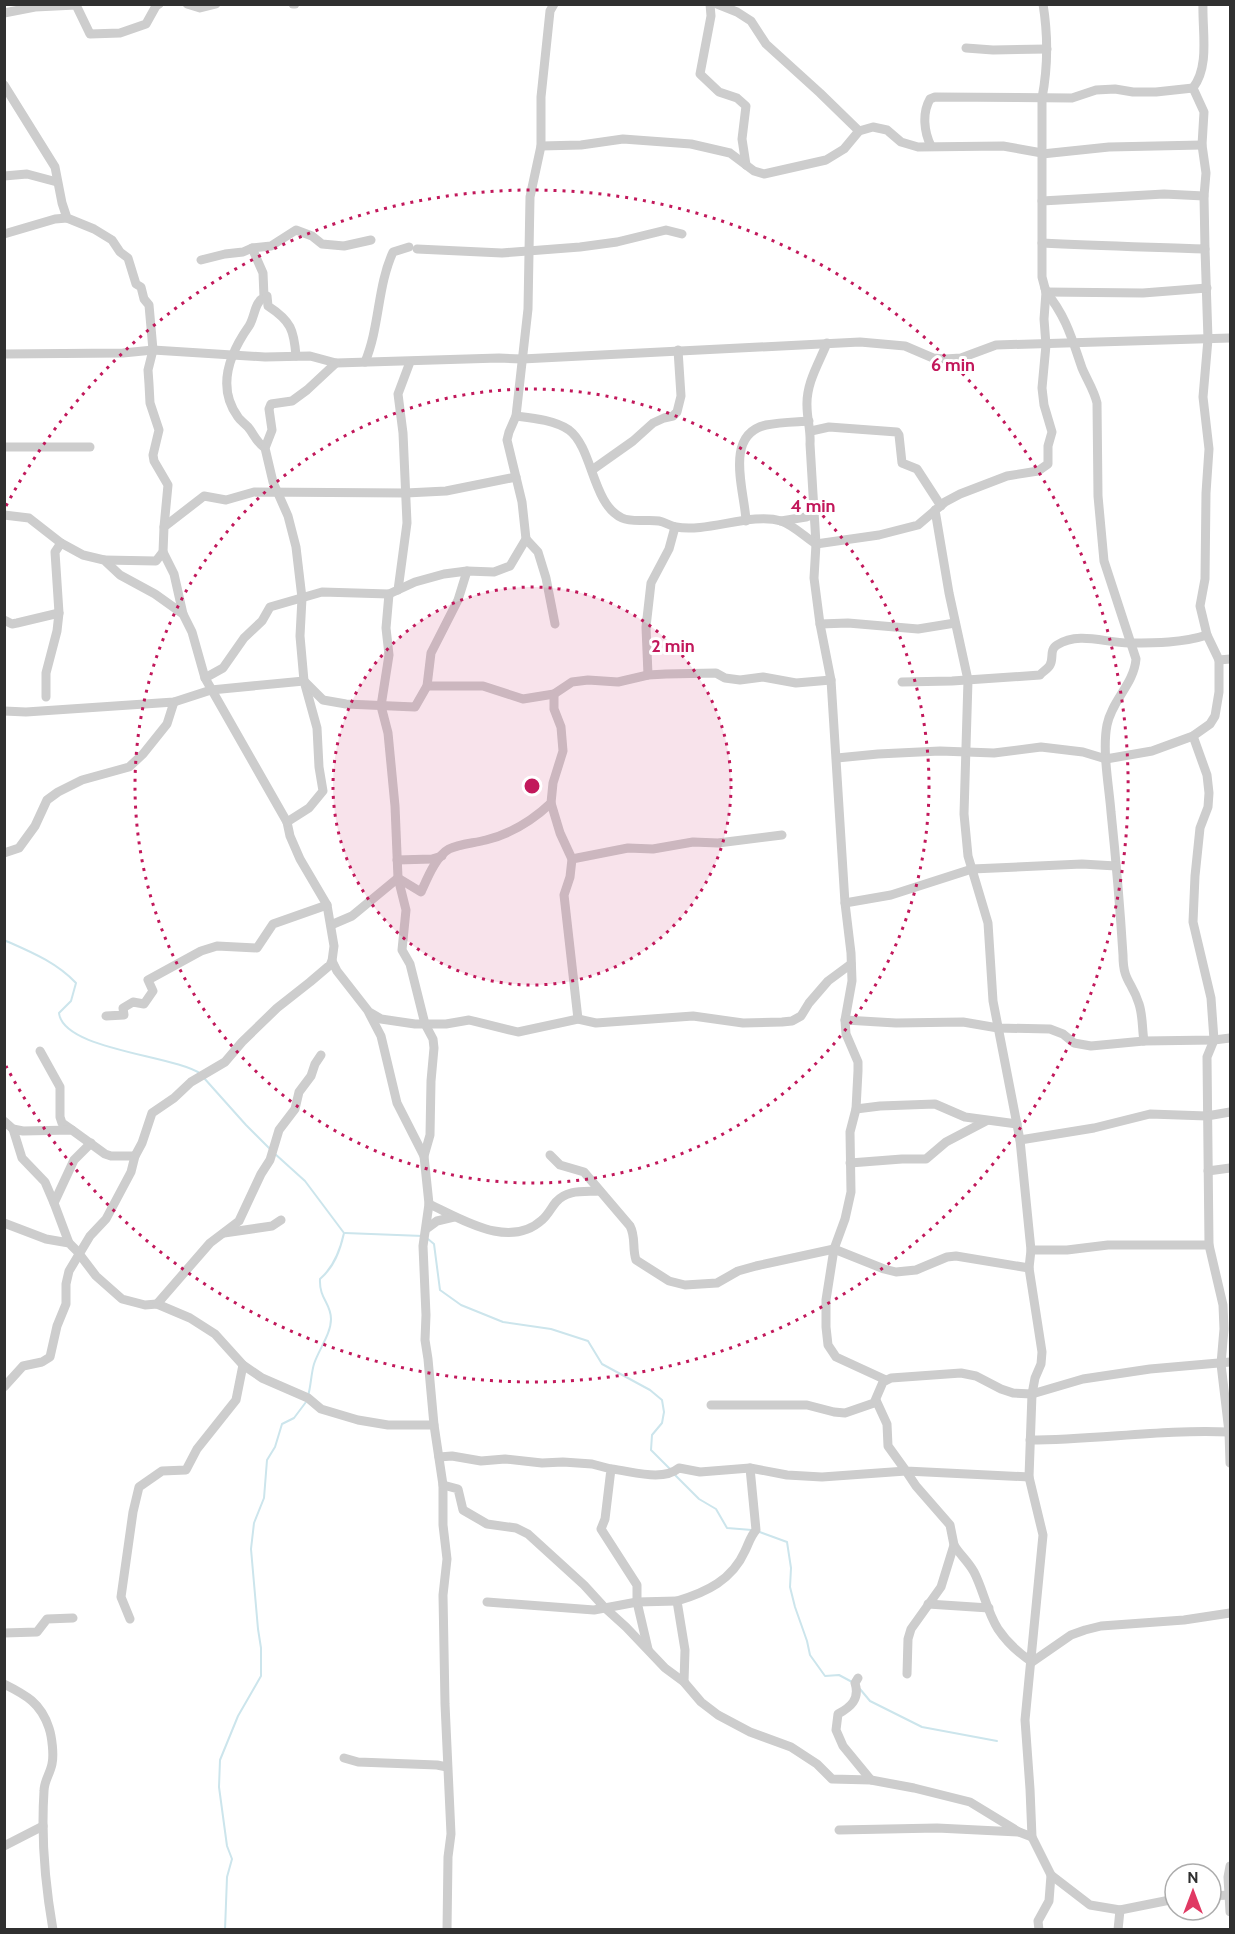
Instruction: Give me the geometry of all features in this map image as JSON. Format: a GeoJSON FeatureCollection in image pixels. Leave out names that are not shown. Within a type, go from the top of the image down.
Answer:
{"type":"FeatureCollection","features":[{"type":"Feature","properties":{"kind":"street"},"geometry":{"type":"LineString","coordinates":[[4,13],[35,7],[76,5],[90,34],[120,33],[146,24],[159,4]]}},
{"type":"Feature","properties":{"kind":"street"},"geometry":{"type":"LineString","coordinates":[[188,4],[200,8],[216,4]]}},
{"type":"Feature","properties":{"kind":"street"},"geometry":{"type":"LineString","coordinates":[[205,678],[223,668],[244,638],[262,621],[270,607],[322,592],[388,594],[416,582],[444,574],[467,571],[494,572],[510,567],[526,539],[522,502],[507,440],[516,416],[528,309],[530,197],[541,146],[541,97],[550,11],[554,4]]}},
{"type":"Feature","properties":{"kind":"street"},"geometry":{"type":"LineString","coordinates":[[710,4],[711,16],[700,74],[719,92],[737,98],[746,106],[742,139],[746,165]]}},
{"type":"Feature","properties":{"kind":"street"},"geometry":{"type":"LineString","coordinates":[[717,4],[751,21],[766,44],[858,131]]}},
{"type":"Feature","properties":{"kind":"street"},"geometry":{"type":"LineString","coordinates":[[1043,4],[1047,28],[1047,50],[1046,78],[1042,98],[1042,277],[1046,292],[1058,307],[1075,343],[1097,403],[1098,496],[1104,561],[1136,658],[1135,669],[1130,681],[1114,705],[1107,725],[1106,759],[1123,972],[1140,1006],[1144,1041]]}},
{"type":"Feature","properties":{"kind":"street"},"geometry":{"type":"LineString","coordinates":[[931,146],[926,133],[925,113],[930,99],[935,97],[1072,98],[1096,90],[1156,92],[1193,88],[1199,81],[1203,58],[1203,4]]}},
{"type":"Feature","properties":{"kind":"street"},"geometry":{"type":"LineString","coordinates":[[966,48],[1047,50]]}},
{"type":"Feature","properties":{"kind":"street"},"geometry":{"type":"LineString","coordinates":[[4,85],[55,167],[67,218]]}},
{"type":"Feature","properties":{"kind":"street"},"geometry":{"type":"LineString","coordinates":[[837,758],[888,753],[994,753],[1041,747],[1083,752],[1106,759],[1152,752],[1193,736],[1210,724],[1215,716],[1219,692],[1219,660],[1207,635],[1200,606],[1205,579],[1209,449],[1203,397],[1208,339],[1203,196],[1206,173],[1202,145],[1204,112],[1193,88]]}},
{"type":"Feature","properties":{"kind":"street"},"geometry":{"type":"LineString","coordinates":[[541,146],[581,145],[623,139],[680,143],[730,153],[754,171],[765,174],[826,160],[844,149],[858,131],[873,127],[892,132],[901,142],[918,147],[1003,146],[1042,153],[1109,147],[1202,145]]}},
{"type":"Feature","properties":{"kind":"street"},"geometry":{"type":"LineString","coordinates":[[4,176],[27,174],[57,182]]}},
{"type":"Feature","properties":{"kind":"street"},"geometry":{"type":"LineString","coordinates":[[1042,201],[1164,194],[1203,196]]}},
{"type":"Feature","properties":{"kind":"street"},"geometry":{"type":"LineString","coordinates":[[4,234],[55,219],[67,218],[94,229],[112,240],[120,252],[128,258],[136,284],[141,287],[144,299],[149,305],[153,350],[148,370],[148,384],[150,403],[159,430],[153,455],[154,462],[168,485],[163,552],[174,574],[183,614],[192,632],[205,678],[287,822],[297,851],[327,905],[334,946],[330,965],[277,1008],[225,1062],[191,1082],[174,1098],[152,1113],[142,1143],[135,1155],[131,1172],[106,1219],[90,1236],[69,1271],[66,1284],[66,1304],[57,1326],[50,1357],[42,1362],[23,1366],[4,1387]]}},
{"type":"Feature","properties":{"kind":"street"},"geometry":{"type":"LineString","coordinates":[[201,260],[271,246],[296,230],[312,236],[322,244],[344,246],[371,240]]}},
{"type":"Feature","properties":{"kind":"street"},"geometry":{"type":"LineString","coordinates":[[365,362],[375,331],[386,269],[393,252],[413,248],[502,253],[529,252],[617,242],[666,230],[682,234]]}},
{"type":"Feature","properties":{"kind":"street"},"geometry":{"type":"LineString","coordinates":[[1042,243],[1205,249]]}},
{"type":"Feature","properties":{"kind":"street"},"geometry":{"type":"LineString","coordinates":[[252,248],[263,273],[264,297],[259,300],[251,323],[231,355],[225,383],[229,400],[238,417],[256,441],[265,448]]}},
{"type":"Feature","properties":{"kind":"street"},"geometry":{"type":"LineString","coordinates":[[781,521],[816,544],[909,528],[918,525],[938,508],[960,494],[1007,476],[1038,471],[1048,464],[1048,446],[1052,432],[1044,405],[1042,388],[1046,345],[1044,279]]}},
{"type":"Feature","properties":{"kind":"street"},"geometry":{"type":"LineString","coordinates":[[1046,292],[1132,293],[1207,288]]}},
{"type":"Feature","properties":{"kind":"street"},"geometry":{"type":"LineString","coordinates":[[267,296],[268,306],[284,316],[290,326],[296,356]]}},
{"type":"Feature","properties":{"kind":"street"},"geometry":{"type":"LineString","coordinates":[[4,354],[123,353],[153,350],[266,357],[310,356],[336,363],[410,362],[522,359],[860,342],[905,346],[933,358],[945,359],[961,358],[996,345],[1230,338]]}},
{"type":"Feature","properties":{"kind":"street"},"geometry":{"type":"LineString","coordinates":[[827,343],[811,380],[806,407],[810,426],[816,544],[814,578],[831,680],[845,903],[852,964],[852,981],[845,1020],[846,1034],[858,1062],[856,1109],[850,1132],[851,1192],[845,1219],[834,1249],[825,1310],[828,1344],[836,1357],[886,1380],[961,1373],[986,1380],[1013,1393],[1032,1394],[1083,1379],[1150,1369],[1226,1363]]}},
{"type":"Feature","properties":{"kind":"street"},"geometry":{"type":"LineString","coordinates":[[592,470],[633,441],[653,423],[673,417],[677,412],[681,396],[678,350]]}},
{"type":"Feature","properties":{"kind":"street"},"geometry":{"type":"LineString","coordinates":[[398,590],[407,523],[403,433],[398,394],[410,362]]}},
{"type":"Feature","properties":{"kind":"street"},"geometry":{"type":"LineString","coordinates":[[287,822],[309,808],[323,791],[317,728],[304,681],[300,636],[302,598],[296,547],[288,516],[276,492],[265,448],[272,430],[269,410],[271,404],[292,401],[336,363]]}},
{"type":"Feature","properties":{"kind":"street"},"geometry":{"type":"LineString","coordinates":[[516,416],[540,420],[570,430],[577,439],[610,510],[619,516],[632,520],[661,521],[675,527],[746,521],[781,521],[806,518],[814,514]]}},
{"type":"Feature","properties":{"kind":"street"},"geometry":{"type":"LineString","coordinates":[[746,521],[739,466],[741,451],[747,437],[757,428],[767,425],[897,432],[902,463],[917,470],[938,508],[955,623],[968,680],[964,752],[964,814],[968,856],[988,923],[993,1001],[1020,1140],[1031,1250],[1029,1268],[1042,1352],[1041,1364],[1032,1394],[1029,1477],[1043,1535],[1025,1720],[1032,1837],[1051,1875],[1090,1905],[1120,1910],[1163,1901]]}},
{"type":"Feature","properties":{"kind":"street"},"geometry":{"type":"LineString","coordinates":[[4,447],[90,447]]}},
{"type":"Feature","properties":{"kind":"street"},"geometry":{"type":"LineString","coordinates":[[164,527],[204,496],[226,500],[254,492],[446,491],[516,477]]}},
{"type":"Feature","properties":{"kind":"street"},"geometry":{"type":"LineString","coordinates":[[4,515],[29,518],[61,543],[83,555],[105,560],[156,561],[163,552]]}},
{"type":"Feature","properties":{"kind":"street"},"geometry":{"type":"LineString","coordinates":[[648,675],[646,627],[651,583],[669,549],[675,527]]}},
{"type":"Feature","properties":{"kind":"street"},"geometry":{"type":"LineString","coordinates":[[526,539],[538,552],[546,578],[555,624]]}},
{"type":"Feature","properties":{"kind":"street"},"geometry":{"type":"LineString","coordinates":[[46,697],[46,673],[57,631],[59,613],[55,552],[61,543]]}},
{"type":"Feature","properties":{"kind":"street"},"geometry":{"type":"LineString","coordinates":[[105,560],[120,575],[155,594],[183,614]]}},
{"type":"Feature","properties":{"kind":"street"},"geometry":{"type":"LineString","coordinates":[[304,681],[323,700],[346,704],[415,707],[427,686],[431,653],[458,600],[467,571]]}},
{"type":"Feature","properties":{"kind":"street"},"geometry":{"type":"LineString","coordinates":[[388,594],[386,628],[389,655],[381,706],[389,743],[398,878],[406,910],[402,950],[410,964],[425,1024],[433,1039],[434,1047],[430,1135],[424,1155]]}},
{"type":"Feature","properties":{"kind":"street"},"geometry":{"type":"LineString","coordinates":[[4,621],[12,624],[59,613]]}},
{"type":"Feature","properties":{"kind":"street"},"geometry":{"type":"LineString","coordinates":[[820,624],[848,623],[918,629],[955,623]]}},
{"type":"Feature","properties":{"kind":"street"},"geometry":{"type":"LineString","coordinates":[[902,682],[1040,675],[1050,665],[1052,650],[1055,646],[1078,637],[1130,643],[1192,640],[1207,635]]}},
{"type":"Feature","properties":{"kind":"street"},"geometry":{"type":"LineString","coordinates":[[1219,660],[1230,659]]}},
{"type":"Feature","properties":{"kind":"street"},"geometry":{"type":"LineString","coordinates":[[427,686],[483,686],[523,699],[554,694],[572,682],[588,680],[618,682],[648,675],[716,673],[725,678],[740,680],[763,677],[796,683],[831,680]]}},
{"type":"Feature","properties":{"kind":"street"},"geometry":{"type":"LineString","coordinates":[[4,711],[174,702],[211,690],[304,681]]}},
{"type":"Feature","properties":{"kind":"street"},"geometry":{"type":"LineString","coordinates":[[554,694],[554,709],[562,733],[563,751],[553,783],[551,803],[560,833],[572,859],[570,877],[564,895],[578,1019]]}},
{"type":"Feature","properties":{"kind":"street"},"geometry":{"type":"LineString","coordinates":[[4,853],[19,848],[35,826],[47,800],[58,792],[82,780],[129,767],[143,754],[167,724],[174,702]]}},
{"type":"Feature","properties":{"kind":"street"},"geometry":{"type":"LineString","coordinates":[[1193,736],[1207,775],[1209,793],[1208,807],[1200,828],[1193,922],[1212,998],[1214,1040],[1207,1057],[1209,1245],[1227,1302],[1224,1329],[1230,1463]]}},
{"type":"Feature","properties":{"kind":"street"},"geometry":{"type":"LineString","coordinates":[[398,878],[421,892],[432,866],[448,849],[489,840],[538,816],[551,803]]}},
{"type":"Feature","properties":{"kind":"street"},"geometry":{"type":"LineString","coordinates":[[572,859],[628,848],[653,849],[693,842],[718,843],[782,835]]}},
{"type":"Feature","properties":{"kind":"street"},"geometry":{"type":"LineString","coordinates":[[398,860],[432,859],[442,856]]}},
{"type":"Feature","properties":{"kind":"street"},"geometry":{"type":"LineString","coordinates":[[845,903],[891,895],[972,869],[1082,864],[1116,866]]}},
{"type":"Feature","properties":{"kind":"street"},"geometry":{"type":"LineString","coordinates":[[331,925],[352,916],[398,878]]}},
{"type":"Feature","properties":{"kind":"street"},"geometry":{"type":"LineString","coordinates":[[106,1016],[124,1015],[123,1008],[133,1002],[144,1004],[153,991],[148,980],[186,958],[217,946],[257,948],[273,924],[327,905]]}},
{"type":"Feature","properties":{"kind":"street"},"geometry":{"type":"LineString","coordinates":[[332,960],[337,971],[369,1012],[381,1036],[397,1103],[424,1155],[429,1204],[423,1246],[425,1340],[443,1485],[443,1525],[447,1559],[443,1595],[451,1834],[448,1857],[447,1929]]}},
{"type":"Feature","properties":{"kind":"street"},"geometry":{"type":"LineString","coordinates":[[369,1012],[381,1019],[415,1024],[446,1024],[469,1020],[518,1032],[578,1019],[596,1023],[693,1016],[743,1023],[792,1021],[801,1016],[808,1003],[828,981],[852,964]]}},
{"type":"Feature","properties":{"kind":"street"},"geometry":{"type":"LineString","coordinates":[[845,1020],[896,1023],[963,1022],[998,1028],[1050,1029],[1063,1034],[1074,1043],[1091,1046],[1144,1041],[1197,1041],[1230,1038]]}},
{"type":"Feature","properties":{"kind":"street"},"geometry":{"type":"LineString","coordinates":[[1197,1041],[1207,1057]]}},
{"type":"Feature","properties":{"kind":"street"},"geometry":{"type":"LineString","coordinates":[[39,1052],[60,1087],[62,1123],[105,1154],[135,1155]]}},
{"type":"Feature","properties":{"kind":"street"},"geometry":{"type":"LineString","coordinates":[[157,1304],[210,1243],[241,1217],[248,1198],[270,1160],[279,1130],[295,1109],[299,1092],[311,1076],[321,1055]]}},
{"type":"Feature","properties":{"kind":"street"},"geometry":{"type":"LineString","coordinates":[[856,1109],[935,1104],[965,1117],[1017,1124]]}},
{"type":"Feature","properties":{"kind":"street"},"geometry":{"type":"LineString","coordinates":[[1020,1140],[1094,1128],[1150,1114],[1207,1116],[1230,1112]]}},
{"type":"Feature","properties":{"kind":"street"},"geometry":{"type":"LineString","coordinates":[[850,1163],[926,1159],[946,1142],[986,1120]]}},
{"type":"Feature","properties":{"kind":"street"},"geometry":{"type":"LineString","coordinates":[[4,1121],[13,1129],[22,1158],[45,1182],[69,1243],[96,1276],[122,1299],[145,1305],[157,1304],[190,1318],[215,1334],[243,1365],[262,1378],[308,1398],[321,1409],[358,1420],[388,1425],[434,1425]]}},
{"type":"Feature","properties":{"kind":"street"},"geometry":{"type":"LineString","coordinates":[[13,1129],[72,1130]]}},
{"type":"Feature","properties":{"kind":"street"},"geometry":{"type":"LineString","coordinates":[[54,1203],[74,1160],[91,1143]]}},
{"type":"Feature","properties":{"kind":"street"},"geometry":{"type":"LineString","coordinates":[[550,1155],[560,1165],[584,1172],[630,1226],[636,1260],[677,1284],[717,1283],[756,1266],[834,1249],[896,1272],[916,1270],[947,1257],[956,1256],[1029,1268]]}},
{"type":"Feature","properties":{"kind":"street"},"geometry":{"type":"LineString","coordinates":[[1208,1171],[1230,1168]]}},
{"type":"Feature","properties":{"kind":"street"},"geometry":{"type":"LineString","coordinates":[[429,1204],[479,1227],[510,1232],[528,1230],[545,1218],[563,1194],[600,1191]]}},
{"type":"Feature","properties":{"kind":"street"},"geometry":{"type":"LineString","coordinates":[[426,1229],[436,1221],[456,1216]]}},
{"type":"Feature","properties":{"kind":"street"},"geometry":{"type":"LineString","coordinates":[[222,1233],[272,1226],[281,1220]]}},
{"type":"Feature","properties":{"kind":"street"},"geometry":{"type":"LineString","coordinates":[[4,1223],[46,1239],[69,1243]]}},
{"type":"Feature","properties":{"kind":"street"},"geometry":{"type":"LineString","coordinates":[[1031,1250],[1067,1250],[1108,1245],[1209,1245]]}},
{"type":"Feature","properties":{"kind":"street"},"geometry":{"type":"LineString","coordinates":[[130,1619],[122,1597],[133,1512],[140,1487],[162,1471],[186,1470],[197,1449],[236,1400],[243,1365]]}},
{"type":"Feature","properties":{"kind":"street"},"geometry":{"type":"LineString","coordinates":[[711,1405],[807,1406],[845,1413],[867,1407],[876,1400],[886,1380]]}},
{"type":"Feature","properties":{"kind":"street"},"geometry":{"type":"LineString","coordinates":[[876,1400],[887,1424],[888,1446],[916,1486],[950,1525],[954,1545],[970,1566],[998,1628],[1024,1657],[1032,1662]]}},
{"type":"Feature","properties":{"kind":"street"},"geometry":{"type":"LineString","coordinates":[[1030,1440],[1198,1430],[1229,1432]]}},
{"type":"Feature","properties":{"kind":"street"},"geometry":{"type":"LineString","coordinates":[[439,1457],[452,1456],[482,1461],[505,1459],[542,1463],[592,1464],[656,1476],[673,1473],[679,1468],[700,1472],[750,1468],[787,1475],[822,1477],[906,1471],[1029,1477]]}},
{"type":"Feature","properties":{"kind":"street"},"geometry":{"type":"LineString","coordinates":[[487,1602],[594,1610],[637,1602],[677,1601],[700,1594],[731,1575],[756,1530],[750,1468]]}},
{"type":"Feature","properties":{"kind":"street"},"geometry":{"type":"LineString","coordinates":[[611,1469],[605,1519],[600,1529],[637,1585],[637,1602],[648,1651]]}},
{"type":"Feature","properties":{"kind":"street"},"geometry":{"type":"LineString","coordinates":[[443,1485],[458,1489],[463,1510],[487,1524],[516,1528],[528,1534],[584,1585],[664,1668],[684,1682],[701,1702],[718,1715],[750,1732],[791,1747],[817,1764],[832,1779],[872,1780],[970,1802],[1019,1832],[1032,1837]]}},
{"type":"Feature","properties":{"kind":"street"},"geometry":{"type":"LineString","coordinates":[[907,1674],[910,1629],[941,1587],[954,1545]]}},
{"type":"Feature","properties":{"kind":"street"},"geometry":{"type":"LineString","coordinates":[[677,1601],[685,1650],[684,1682]]}},
{"type":"Feature","properties":{"kind":"street"},"geometry":{"type":"LineString","coordinates":[[928,1604],[989,1608]]}},
{"type":"Feature","properties":{"kind":"street"},"geometry":{"type":"LineString","coordinates":[[1032,1662],[1071,1635],[1084,1630],[1101,1626],[1184,1620],[1230,1613]]}},
{"type":"Feature","properties":{"kind":"street"},"geometry":{"type":"LineString","coordinates":[[4,1633],[37,1632],[47,1619],[73,1618]]}},
{"type":"Feature","properties":{"kind":"street"},"geometry":{"type":"LineString","coordinates":[[858,1678],[855,1683],[857,1690],[855,1700],[849,1708],[838,1714],[837,1730],[843,1746],[872,1780]]}},
{"type":"Feature","properties":{"kind":"street"},"geometry":{"type":"LineString","coordinates":[[4,1684],[31,1698],[43,1713],[50,1729],[52,1764],[44,1787],[43,1827],[44,1860],[53,1929]]}},
{"type":"Feature","properties":{"kind":"street"},"geometry":{"type":"LineString","coordinates":[[344,1758],[358,1762],[447,1767]]}},
{"type":"Feature","properties":{"kind":"street"},"geometry":{"type":"LineString","coordinates":[[4,1846],[43,1827]]}},
{"type":"Feature","properties":{"kind":"street"},"geometry":{"type":"LineString","coordinates":[[839,1830],[937,1828],[1019,1832]]}},
{"type":"Feature","properties":{"kind":"street"},"geometry":{"type":"LineString","coordinates":[[1230,1866],[1228,1877],[1230,1912]]}},
{"type":"Feature","properties":{"kind":"street"},"geometry":{"type":"LineString","coordinates":[[1039,1929],[1038,1921],[1049,1901],[1051,1875]]}},
{"type":"Feature","properties":{"kind":"street"},"geometry":{"type":"LineString","coordinates":[[1118,1929],[1120,1910]]}},
{"type":"Feature","properties":{"kind":"waterway"},"geometry":{"type":"LineString","coordinates":[[4,940],[52,963],[76,983],[71,1001],[59,1013],[65,1025],[79,1035],[99,1044],[187,1067],[201,1074]]}},
{"type":"Feature","properties":{"kind":"waterway"},"geometry":{"type":"LineString","coordinates":[[204,1078],[270,1149]]}},
{"type":"Feature","properties":{"kind":"waterway"},"geometry":{"type":"LineString","coordinates":[[274,1153],[305,1181],[344,1233],[336,1258],[320,1279],[321,1291],[331,1319],[327,1336],[314,1364],[308,1396]]}},
{"type":"Feature","properties":{"kind":"waterway"},"geometry":{"type":"LineString","coordinates":[[345,1233],[423,1236]]}},
{"type":"Feature","properties":{"kind":"waterway"},"geometry":{"type":"LineString","coordinates":[[428,1239],[434,1244],[440,1290],[461,1305],[503,1322],[551,1329],[588,1341],[602,1364],[650,1390],[662,1400],[664,1412],[662,1423],[652,1435],[651,1450],[670,1469]]}},
{"type":"Feature","properties":{"kind":"waterway"},"geometry":{"type":"LineString","coordinates":[[225,1930],[227,1877],[232,1859],[227,1846],[219,1787],[220,1760],[238,1716],[261,1676],[261,1648],[251,1549],[254,1523],[264,1498],[267,1460],[275,1447],[282,1424],[294,1418],[306,1402]]}},
{"type":"Feature","properties":{"kind":"waterway"},"geometry":{"type":"LineString","coordinates":[[674,1474],[699,1499],[716,1509],[727,1528],[752,1530]]}},
{"type":"Feature","properties":{"kind":"waterway"},"geometry":{"type":"LineString","coordinates":[[757,1531],[787,1542],[791,1568],[790,1587],[810,1655],[825,1676],[839,1675],[854,1683]]}},
{"type":"Feature","properties":{"kind":"waterway"},"geometry":{"type":"LineString","coordinates":[[860,1689],[870,1701],[922,1727],[997,1741]]}}]}
